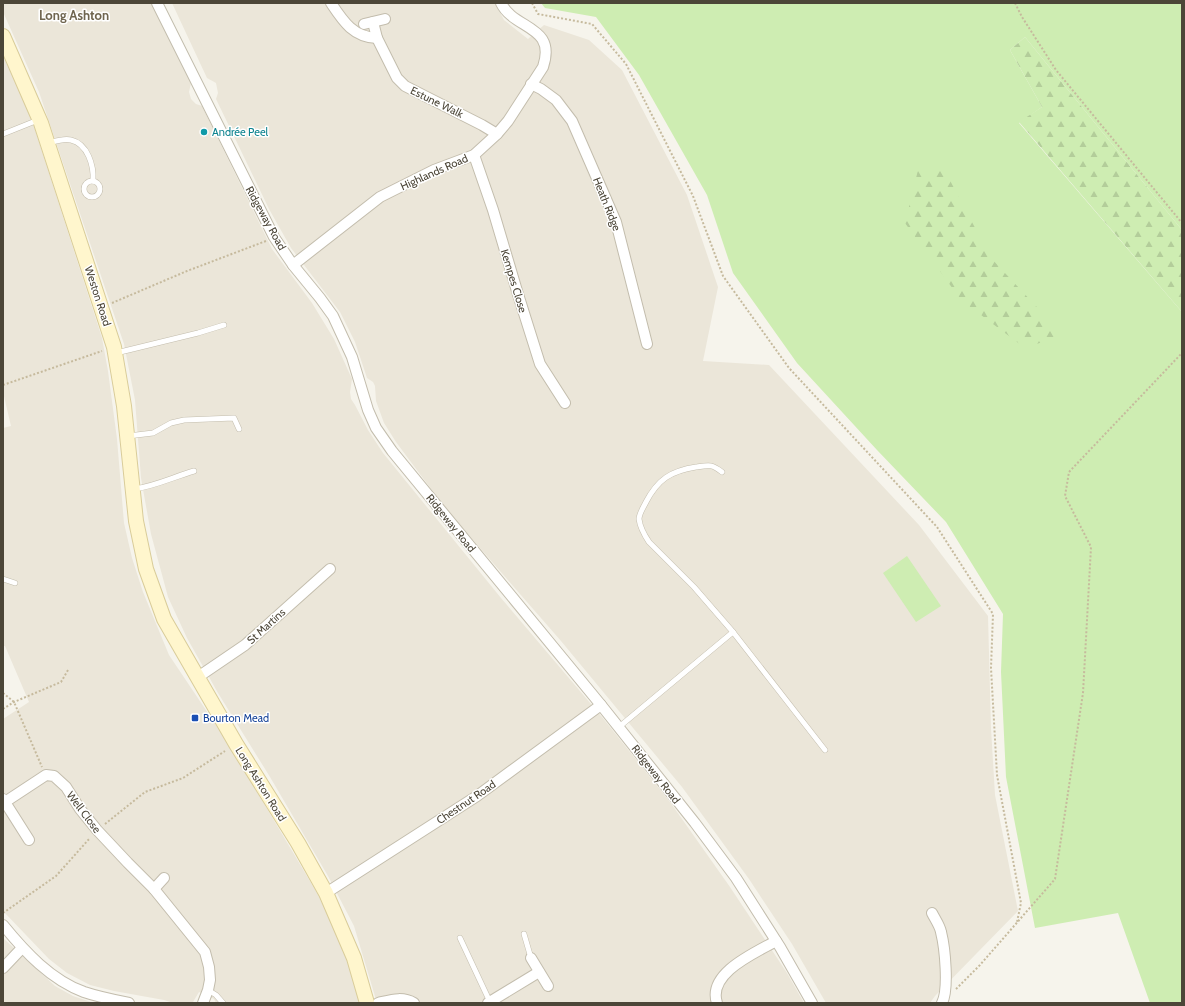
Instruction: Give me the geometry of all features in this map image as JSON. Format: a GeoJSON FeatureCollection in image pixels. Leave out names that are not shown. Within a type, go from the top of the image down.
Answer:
{"type":"FeatureCollection","features":[{"type":"Feature","properties":{"kind":"street","name":"Ridgeway Road"},"geometry":{"type":"LineString","coordinates":[[157,3],[274,237],[293,265],[333,316],[352,357],[368,410],[376,428],[392,452],[601,704],[695,823],[736,878],[776,941],[812,1003]]}},
{"type":"Feature","properties":{"kind":"street"},"geometry":{"type":"LineString","coordinates":[[331,3],[341,18],[356,33],[368,38],[377,38]]}},
{"type":"Feature","properties":{"kind":"street","name":"Highlands Road"},"geometry":{"type":"LineString","coordinates":[[293,265],[380,197],[434,170],[474,155],[497,134],[508,121],[543,67],[546,58],[544,42],[539,34],[511,15],[504,9],[501,3]]}},
{"type":"Feature","properties":{"kind":"street","name":"Estune Walk"},"geometry":{"type":"LineString","coordinates":[[385,19],[369,23],[397,78],[405,86],[482,124],[497,134]]}},
{"type":"Feature","properties":{"kind":"street","name":"Weston Road"},"geometry":{"type":"LineString","coordinates":[[3,36],[48,144],[115,350],[123,399],[136,520],[146,569]]}},
{"type":"Feature","properties":{"kind":"street","name":"Heath Ridge"},"geometry":{"type":"LineString","coordinates":[[531,84],[556,100],[572,121],[616,222],[647,344]]}},
{"type":"Feature","properties":{"kind":"street","name":"Kempes Close"},"geometry":{"type":"LineString","coordinates":[[474,155],[493,210],[540,364],[565,404]]}},
{"type":"Feature","properties":{"kind":"street","name":"Long Ashton Road"},"geometry":{"type":"LineString","coordinates":[[146,569],[164,618],[236,744],[298,843],[326,893],[354,958],[367,1003]]}},
{"type":"Feature","properties":{"kind":"street","name":"St Martins"},"geometry":{"type":"LineString","coordinates":[[198,677],[245,645],[330,569]]}},
{"type":"Feature","properties":{"kind":"street","name":"Chestnut Road"},"geometry":{"type":"LineString","coordinates":[[326,893],[477,796],[601,704]]}},
{"type":"Feature","properties":{"kind":"street"},"geometry":{"type":"LineString","coordinates":[[29,840],[4,800],[46,775]]}},
{"type":"Feature","properties":{"kind":"street","name":"Well Close"},"geometry":{"type":"LineString","coordinates":[[46,775],[54,776],[66,787],[80,809],[97,830],[154,889],[205,952],[209,967],[210,980],[203,1003]]}},
{"type":"Feature","properties":{"kind":"street"},"geometry":{"type":"LineString","coordinates":[[154,889],[164,878]]}},
{"type":"Feature","properties":{"kind":"street"},"geometry":{"type":"LineString","coordinates":[[932,913],[941,931],[945,957],[943,999]]}},
{"type":"Feature","properties":{"kind":"street"},"geometry":{"type":"LineString","coordinates":[[3,925],[22,948],[57,979],[84,992],[108,1001],[129,1003]]}},
{"type":"Feature","properties":{"kind":"street"},"geometry":{"type":"LineString","coordinates":[[717,1003],[715,998],[716,986],[722,977],[740,963],[776,941]]}},
{"type":"Feature","properties":{"kind":"street"},"geometry":{"type":"LineString","coordinates":[[3,968],[22,948]]}},
{"type":"Feature","properties":{"kind":"street"},"geometry":{"type":"LineString","coordinates":[[532,958],[548,986]]}},
{"type":"Feature","properties":{"kind":"street"},"geometry":{"type":"LineString","coordinates":[[489,1002],[539,972]]}},
{"type":"Feature","properties":{"kind":"street"},"geometry":{"type":"LineString","coordinates":[[378,1003],[407,999],[414,1003]]}},
{"type":"Feature","properties":{"kind":"lane"},"geometry":{"type":"LineString","coordinates":[[3,134],[39,120]]}},
{"type":"Feature","properties":{"kind":"lane"},"geometry":{"type":"LineString","coordinates":[[48,144],[61,140],[70,140],[79,144],[91,160],[94,170],[93,181]]}},
{"type":"Feature","properties":{"kind":"lane"},"geometry":{"type":"LineString","coordinates":[[115,350],[198,333],[224,325]]}},
{"type":"Feature","properties":{"kind":"lane"},"geometry":{"type":"LineString","coordinates":[[127,436],[153,433],[170,423],[184,420],[212,418],[234,418],[239,429]]}},
{"type":"Feature","properties":{"kind":"lane"},"geometry":{"type":"LineString","coordinates":[[722,472],[715,466],[706,466],[671,473],[660,482],[650,494],[639,519],[649,542],[694,587],[733,632],[826,750]]}},
{"type":"Feature","properties":{"kind":"lane"},"geometry":{"type":"LineString","coordinates":[[132,490],[158,484],[194,471]]}},
{"type":"Feature","properties":{"kind":"lane"},"geometry":{"type":"LineString","coordinates":[[3,579],[15,583]]}},
{"type":"Feature","properties":{"kind":"lane"},"geometry":{"type":"LineString","coordinates":[[619,727],[733,632]]}},
{"type":"Feature","properties":{"kind":"lane"},"geometry":{"type":"LineString","coordinates":[[524,934],[532,958]]}},
{"type":"Feature","properties":{"kind":"lane"},"geometry":{"type":"LineString","coordinates":[[460,938],[489,1002]]}},
{"type":"Feature","properties":{"kind":"lane"},"geometry":{"type":"LineString","coordinates":[[208,990],[216,995],[222,1003]]}},
{"type":"Feature","properties":{"kind":"path"},"geometry":{"type":"LineString","coordinates":[[532,3],[538,14],[592,24],[626,64],[693,196],[722,276],[789,368],[937,527],[993,614],[991,668],[997,775],[1021,903],[1017,922]]}},
{"type":"Feature","properties":{"kind":"path"},"geometry":{"type":"LineString","coordinates":[[1015,3],[1022,17],[1056,70],[1182,223]]}},
{"type":"Feature","properties":{"kind":"path"},"geometry":{"type":"LineString","coordinates":[[110,304],[187,271],[274,237]]}},
{"type":"Feature","properties":{"kind":"path"},"geometry":{"type":"LineString","coordinates":[[3,385],[115,350]]}},
{"type":"Feature","properties":{"kind":"path"},"geometry":{"type":"LineString","coordinates":[[943,999],[980,965],[1055,879],[1083,693],[1092,547],[1065,496],[1069,472],[1182,353]]}},
{"type":"Feature","properties":{"kind":"path"},"geometry":{"type":"LineString","coordinates":[[3,709],[14,702],[61,682],[68,670]]}},
{"type":"Feature","properties":{"kind":"path"},"geometry":{"type":"LineString","coordinates":[[3,693],[14,702],[46,775]]}},
{"type":"Feature","properties":{"kind":"path"},"geometry":{"type":"LineString","coordinates":[[3,913],[56,876],[97,830],[145,792],[183,778],[236,744]]}},
{"type":"Feature","properties":{"kind":"shaded area"},"geometry":{"type":"Polygon","coordinates":[[[3,3],[153,3],[191,83],[189,92],[191,99],[196,104],[202,106],[272,249],[312,303],[334,339],[352,379],[350,392],[351,399],[368,430],[383,453],[501,598],[602,717],[670,802],[730,887],[787,973],[804,1003],[377,1003],[354,926],[328,876],[270,777],[218,693],[187,638],[168,597],[151,534],[141,478],[135,400],[124,344],[39,92],[3,12],[3,3]]]}},
{"type":"Feature","properties":{"kind":"shaded area"},"geometry":{"type":"Polygon","coordinates":[[[172,3],[495,3],[504,20],[528,39],[544,25],[589,40],[622,70],[687,195],[718,287],[703,361],[769,365],[919,525],[988,616],[991,728],[995,795],[1018,911],[935,996],[930,1003],[826,1003],[792,944],[749,879],[682,787],[561,641],[446,509],[396,442],[384,423],[376,401],[375,386],[373,382],[367,378],[355,342],[340,312],[291,248],[269,209],[216,99],[218,93],[216,83],[207,78],[172,3]]]}},
{"type":"Feature","properties":{"kind":"shaded area"},"geometry":{"type":"Polygon","coordinates":[[[3,56],[31,117],[102,338],[117,439],[124,523],[132,558],[143,592],[169,655],[228,743],[317,893],[337,933],[352,974],[359,1003],[216,1003],[214,999],[199,992],[193,1002],[173,1003],[90,985],[67,973],[49,959],[3,911],[3,719],[29,702],[5,646],[3,646],[3,428],[11,426],[3,392],[3,56]]]}},
{"type":"Feature","properties":{"kind":"shaded area"},"geometry":{"type":"Polygon","coordinates":[[[3,938],[55,986],[73,996],[94,1003],[3,1003],[3,938]]]}},
{"type":"Feature","properties":{"kind":"green space"},"geometry":{"type":"Polygon","coordinates":[[[541,3],[1182,3],[1182,230],[1025,37],[1010,50],[1042,107],[1019,123],[1182,312],[1182,1003],[1150,1003],[1118,913],[1035,928],[1006,777],[1001,672],[1003,614],[946,522],[797,363],[733,273],[707,195],[639,75],[596,17],[545,8],[541,3]]]}},
{"type":"Feature","properties":{"kind":"green space"},"geometry":{"type":"Polygon","coordinates":[[[1025,37],[1182,230],[1182,312],[1019,122],[1042,107],[1010,50],[1025,37]]]}},
{"type":"Feature","properties":{"kind":"green space"},"geometry":{"type":"Polygon","coordinates":[[[918,170],[945,171],[991,258],[1063,335],[1025,348],[961,300],[905,223],[918,170]]]}},
{"type":"Feature","properties":{"kind":"green space"},"geometry":{"type":"Polygon","coordinates":[[[907,556],[941,606],[916,622],[883,573],[907,556]]]}},
{"type":"Feature","properties":{"kind":"place","name":"Andrée Peel"},"geometry":{"type":"Point","coordinates":[204,132]}},
{"type":"Feature","properties":{"kind":"place","name":"Bourton Mead"},"geometry":{"type":"Point","coordinates":[195,718]}},
{"type":"Feature","properties":{"kind":"district","name":"Long Ashton"},"geometry":{"type":"Point","coordinates":[74,15]}}]}
